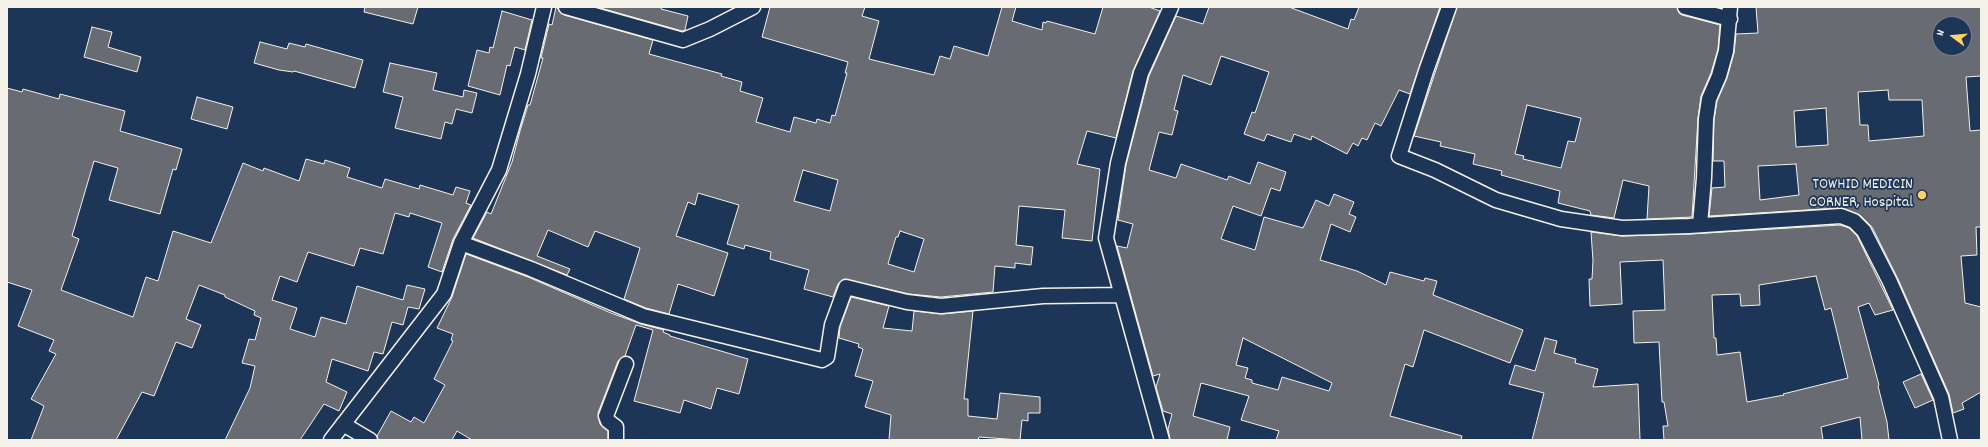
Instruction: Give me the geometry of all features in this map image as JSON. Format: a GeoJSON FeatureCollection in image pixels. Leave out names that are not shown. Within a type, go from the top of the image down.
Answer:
{"type":"FeatureCollection","features":[{"type":"Feature","properties":{"kind":"street"},"geometry":{"type":"LineString","coordinates":[[331,440],[444,294],[461,243],[498,170],[528,74],[544,7]]}},
{"type":"Feature","properties":{"kind":"street"},"geometry":{"type":"LineString","coordinates":[[566,7],[683,40],[710,29],[753,7]]}},
{"type":"Feature","properties":{"kind":"street"},"geometry":{"type":"LineString","coordinates":[[1162,440],[1106,238],[1118,163],[1141,74],[1171,7]]}},
{"type":"Feature","properties":{"kind":"street"},"geometry":{"type":"LineString","coordinates":[[1450,7],[1426,71],[1399,156],[1435,170],[1496,200],[1561,219],[1622,228],[1700,225],[1841,216],[1854,221],[1864,231],[1890,282],[1941,397],[1950,440]]}},
{"type":"Feature","properties":{"kind":"street"},"geometry":{"type":"LineString","coordinates":[[1685,7],[1730,13],[1726,51],[1719,76],[1710,99],[1706,119],[1704,178],[1700,225]]}},
{"type":"Feature","properties":{"kind":"street"},"geometry":{"type":"LineString","coordinates":[[461,243],[531,269],[643,316],[822,360],[827,357],[832,325],[846,287],[907,302],[941,306],[1043,296],[1121,295]]}},
{"type":"Feature","properties":{"kind":"street"},"geometry":{"type":"LineString","coordinates":[[616,440],[616,427],[608,421],[606,416],[626,364]]}},
{"type":"Feature","properties":{"kind":"street"},"geometry":{"type":"LineString","coordinates":[[343,424],[370,440]]}},
{"type":"Feature","properties":{"kind":"building"},"geometry":{"type":"Polygon","coordinates":[[[365,7],[418,7],[413,24],[364,12],[365,7]]]}},
{"type":"Feature","properties":{"kind":"building"},"geometry":{"type":"Polygon","coordinates":[[[556,7],[564,15],[653,40],[649,54],[722,74],[721,76],[742,82],[740,91],[763,98],[756,122],[790,132],[794,117],[816,123],[817,119],[830,123],[832,115],[835,116],[847,73],[845,73],[848,62],[762,37],[770,7],[865,7],[862,16],[879,21],[869,59],[934,75],[940,56],[950,59],[954,46],[988,56],[1002,7],[1016,7],[1012,21],[1042,30],[1043,22],[1046,23],[1047,21],[1095,34],[1103,7],[1149,7],[1160,11],[1133,71],[1116,138],[1087,131],[1077,164],[1100,169],[1092,241],[1062,238],[1065,210],[1019,206],[1016,245],[1033,247],[1031,265],[1015,263],[1015,268],[995,266],[993,292],[941,297],[909,294],[844,279],[838,284],[833,297],[804,289],[809,270],[770,259],[771,252],[745,245],[744,249],[727,244],[739,205],[698,193],[695,205],[688,202],[676,236],[728,253],[714,296],[678,284],[669,314],[646,308],[624,299],[640,248],[595,231],[588,247],[548,230],[537,256],[570,269],[567,275],[473,238],[487,212],[491,214],[512,162],[543,58],[541,58],[549,24],[552,25],[556,7]],[[803,170],[794,201],[830,211],[838,180],[803,170]],[[900,231],[898,237],[896,237],[888,264],[914,272],[924,239],[900,231]]]}},
{"type":"Feature","properties":{"kind":"building"},"geometry":{"type":"Polygon","coordinates":[[[597,7],[662,7],[661,9],[688,16],[685,30],[682,31],[597,7]]]}},
{"type":"Feature","properties":{"kind":"building"},"geometry":{"type":"Polygon","coordinates":[[[1209,7],[1289,7],[1348,29],[1351,19],[1354,20],[1359,7],[1440,7],[1410,94],[1399,90],[1381,126],[1375,123],[1367,140],[1362,138],[1358,146],[1353,143],[1347,154],[1312,136],[1311,140],[1294,134],[1291,142],[1267,134],[1264,141],[1244,134],[1252,112],[1255,113],[1269,72],[1221,56],[1211,85],[1183,75],[1174,110],[1178,111],[1172,135],[1159,132],[1149,170],[1176,178],[1181,164],[1227,180],[1229,176],[1250,184],[1258,162],[1286,172],[1280,191],[1271,188],[1261,216],[1233,206],[1221,239],[1255,250],[1264,217],[1303,228],[1316,200],[1329,206],[1334,194],[1354,202],[1349,214],[1356,217],[1350,232],[1331,224],[1320,260],[1357,271],[1386,285],[1390,272],[1424,281],[1425,278],[1437,281],[1433,295],[1523,330],[1510,363],[1424,330],[1413,367],[1405,364],[1390,416],[1462,436],[1461,440],[1276,440],[1279,431],[1241,420],[1249,396],[1201,383],[1193,416],[1230,427],[1227,440],[1170,440],[1168,429],[1172,414],[1163,411],[1156,387],[1160,374],[1153,376],[1117,246],[1127,248],[1133,224],[1118,220],[1126,165],[1149,76],[1176,16],[1203,24],[1209,7]],[[1243,338],[1236,365],[1248,368],[1245,378],[1252,380],[1252,383],[1278,390],[1282,377],[1329,391],[1332,383],[1243,338]]]}},
{"type":"Feature","properties":{"kind":"building"},"geometry":{"type":"Polygon","coordinates":[[[1457,7],[1677,7],[1679,13],[1682,15],[1720,25],[1718,49],[1711,73],[1701,96],[1698,118],[1692,217],[1647,219],[1649,186],[1623,180],[1614,218],[1591,215],[1590,211],[1558,203],[1560,191],[1501,175],[1502,171],[1473,164],[1475,154],[1440,146],[1441,142],[1414,136],[1457,7]],[[1527,105],[1515,154],[1524,156],[1523,159],[1561,168],[1568,141],[1575,142],[1581,118],[1527,105]]]}},
{"type":"Feature","properties":{"kind":"building"},"geometry":{"type":"Polygon","coordinates":[[[1756,7],[1981,7],[1981,76],[1966,77],[1970,131],[1981,130],[1981,227],[1976,227],[1977,255],[1961,256],[1965,303],[1981,307],[1981,392],[1962,403],[1964,409],[1953,413],[1949,394],[1898,279],[1872,227],[1860,215],[1840,208],[1709,216],[1712,188],[1725,187],[1724,161],[1713,161],[1714,120],[1717,101],[1727,78],[1734,53],[1736,34],[1758,33],[1756,7]],[[1888,90],[1858,92],[1860,125],[1868,125],[1869,141],[1924,136],[1922,100],[1889,100],[1888,90]],[[1826,108],[1794,111],[1796,147],[1828,145],[1826,108]],[[1796,164],[1758,166],[1760,200],[1799,195],[1796,164]]]}},
{"type":"Feature","properties":{"kind":"building"},"geometry":{"type":"Polygon","coordinates":[[[502,11],[532,20],[525,50],[515,47],[510,66],[507,65],[500,95],[468,86],[477,50],[489,53],[490,47],[493,48],[502,11]]]}},
{"type":"Feature","properties":{"kind":"building"},"geometry":{"type":"Polygon","coordinates":[[[92,27],[112,32],[108,47],[141,57],[137,72],[84,57],[92,27]]]}},
{"type":"Feature","properties":{"kind":"building"},"geometry":{"type":"Polygon","coordinates":[[[260,42],[287,49],[289,43],[305,47],[306,44],[363,60],[355,88],[294,71],[279,70],[254,63],[260,42]]]}},
{"type":"Feature","properties":{"kind":"building"},"geometry":{"type":"Polygon","coordinates":[[[390,63],[437,73],[433,90],[463,97],[464,90],[477,93],[472,113],[456,109],[452,124],[445,122],[441,139],[395,128],[403,97],[383,92],[390,63]]]}},
{"type":"Feature","properties":{"kind":"building"},"geometry":{"type":"Polygon","coordinates":[[[7,88],[22,92],[23,89],[59,99],[60,94],[125,111],[120,131],[182,149],[176,170],[173,169],[160,214],[109,200],[118,168],[94,161],[72,236],[79,239],[61,290],[133,317],[146,277],[158,281],[173,231],[211,243],[243,163],[263,171],[264,168],[299,181],[306,159],[324,164],[325,160],[350,168],[347,177],[382,188],[385,179],[419,189],[420,185],[453,195],[456,187],[470,191],[466,203],[471,205],[453,239],[442,272],[428,267],[442,223],[410,213],[409,217],[395,213],[383,254],[360,248],[354,266],[308,252],[297,282],[280,276],[272,300],[297,308],[290,329],[315,337],[321,317],[346,324],[357,286],[403,300],[407,285],[425,289],[419,309],[408,307],[403,325],[392,322],[383,354],[374,352],[368,371],[332,359],[326,382],[347,392],[339,411],[324,404],[300,440],[225,440],[250,388],[255,366],[242,363],[249,339],[255,340],[261,318],[254,315],[255,311],[225,297],[225,295],[199,285],[186,319],[201,325],[192,348],[176,342],[154,396],[142,392],[116,440],[31,440],[44,406],[31,399],[56,354],[49,351],[54,340],[18,326],[32,290],[7,282],[7,88]]]}},
{"type":"Feature","properties":{"kind":"building"},"geometry":{"type":"Polygon","coordinates":[[[197,97],[233,107],[227,129],[191,119],[197,97]]]}},
{"type":"Feature","properties":{"kind":"building"},"geometry":{"type":"Polygon","coordinates":[[[1840,225],[1849,228],[1857,236],[1893,310],[1875,315],[1869,303],[1858,307],[1879,385],[1887,422],[1889,440],[1862,440],[1860,417],[1821,427],[1823,440],[1664,440],[1663,426],[1668,426],[1664,402],[1662,402],[1659,342],[1634,343],[1633,311],[1665,310],[1663,260],[1620,262],[1622,304],[1590,306],[1589,279],[1592,279],[1593,261],[1591,232],[1622,236],[1689,234],[1840,225]],[[1816,276],[1759,285],[1760,305],[1741,306],[1740,294],[1712,295],[1714,338],[1716,338],[1717,355],[1740,352],[1747,402],[1784,395],[1783,394],[1848,378],[1831,308],[1825,310],[1816,276]]]}},
{"type":"Feature","properties":{"kind":"building"},"geometry":{"type":"Polygon","coordinates":[[[466,254],[528,277],[611,313],[641,324],[664,330],[663,332],[670,336],[748,359],[739,394],[717,388],[711,409],[684,400],[680,413],[634,401],[653,330],[636,325],[625,356],[618,361],[598,413],[600,424],[608,431],[608,440],[472,440],[457,431],[452,440],[378,440],[377,436],[391,411],[411,422],[414,417],[424,423],[445,385],[434,379],[453,341],[451,340],[453,334],[437,328],[452,297],[466,254]]]}},
{"type":"Feature","properties":{"kind":"building"},"geometry":{"type":"Polygon","coordinates":[[[851,297],[889,306],[883,328],[912,331],[914,311],[942,314],[973,311],[964,399],[968,399],[968,416],[997,419],[1000,393],[1040,397],[1040,413],[1028,413],[1028,421],[1022,420],[1020,440],[979,437],[978,440],[889,440],[891,415],[865,407],[873,381],[855,376],[863,349],[858,347],[859,344],[839,338],[840,327],[851,297]]]}},
{"type":"Feature","properties":{"kind":"building"},"geometry":{"type":"Polygon","coordinates":[[[1545,338],[1557,341],[1554,353],[1576,359],[1575,363],[1598,369],[1593,387],[1638,384],[1640,440],[1532,440],[1544,393],[1509,384],[1515,365],[1535,371],[1545,338]]]}},
{"type":"Feature","properties":{"kind":"building"},"geometry":{"type":"Polygon","coordinates":[[[1921,374],[1933,400],[1915,408],[1903,382],[1921,374]]]}},
{"type":"Feature","properties":{"kind":"place","name":"TOWHID MEDICIN CORNER, Hospital"},"geometry":{"type":"Point","coordinates":[1922,195]}}]}
